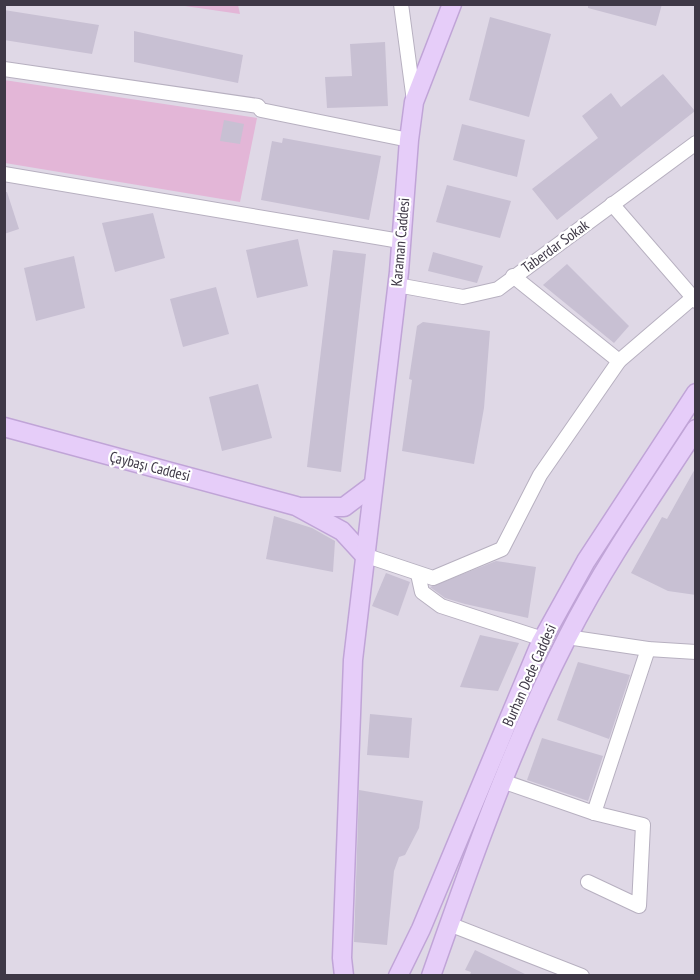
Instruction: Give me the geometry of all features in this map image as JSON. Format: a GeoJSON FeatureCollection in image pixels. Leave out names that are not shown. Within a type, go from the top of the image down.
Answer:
{"type":"FeatureCollection","features":[{"type":"Feature","properties":{"kind":"street"},"geometry":{"type":"LineString","coordinates":[[401,4],[414,102]]}},
{"type":"Feature","properties":{"kind":"street","name":"Karaman Caddesi"},"geometry":{"type":"LineString","coordinates":[[341,970],[353,660],[397,285],[409,140],[414,102],[452,4]]}},
{"type":"Feature","properties":{"kind":"street"},"geometry":{"type":"LineString","coordinates":[[4,69],[258,106],[261,110],[409,140]]}},
{"type":"Feature","properties":{"kind":"street","name":"Taberdar Sokak"},"geometry":{"type":"LineString","coordinates":[[397,285],[464,297],[498,289],[696,143]]}},
{"type":"Feature","properties":{"kind":"street"},"geometry":{"type":"LineString","coordinates":[[4,174],[400,241]]}},
{"type":"Feature","properties":{"kind":"street"},"geometry":{"type":"LineString","coordinates":[[296,506],[342,531],[364,555],[433,578],[502,549],[540,475],[619,361],[694,298],[612,204]]}},
{"type":"Feature","properties":{"kind":"street"},"geometry":{"type":"LineString","coordinates":[[513,276],[619,361]]}},
{"type":"Feature","properties":{"kind":"street","name":"Burhan Dede Caddesi"},"geometry":{"type":"LineString","coordinates":[[398,975],[421,929],[543,639],[586,561],[696,393]]}},
{"type":"Feature","properties":{"kind":"street","name":"Çaybaşı Caddesi"},"geometry":{"type":"LineString","coordinates":[[4,427],[296,506]]}},
{"type":"Feature","properties":{"kind":"street","name":"Burhan Dede Caddesi"},"geometry":{"type":"LineString","coordinates":[[431,975],[505,782],[567,637],[623,541],[696,429]]}},
{"type":"Feature","properties":{"kind":"street"},"geometry":{"type":"LineString","coordinates":[[296,506],[344,507],[372,486]]}},
{"type":"Feature","properties":{"kind":"street"},"geometry":{"type":"LineString","coordinates":[[418,573],[422,592],[441,606],[543,639]]}},
{"type":"Feature","properties":{"kind":"street"},"geometry":{"type":"LineString","coordinates":[[567,637],[648,649],[696,652]]}},
{"type":"Feature","properties":{"kind":"street"},"geometry":{"type":"LineString","coordinates":[[594,813],[648,649]]}},
{"type":"Feature","properties":{"kind":"street"},"geometry":{"type":"LineString","coordinates":[[505,782],[594,813],[643,825],[639,906],[588,882]]}},
{"type":"Feature","properties":{"kind":"street"},"geometry":{"type":"LineString","coordinates":[[449,924],[582,975]]}},
{"type":"Feature","properties":{"kind":"shaded area"},"geometry":{"type":"Polygon","coordinates":[[[5,5],[695,5],[695,975],[5,975],[5,5]]]}},
{"type":"Feature","properties":{"kind":"shaded area"},"geometry":{"type":"Polygon","coordinates":[[[178,5],[238,5],[240,14],[178,5]]]}},
{"type":"Feature","properties":{"kind":"shaded area"},"geometry":{"type":"Polygon","coordinates":[[[4,80],[257,118],[240,202],[5,163],[4,80]]]}},
{"type":"Feature","properties":{"kind":"building"},"geometry":{"type":"Polygon","coordinates":[[[588,4],[662,4],[656,26],[588,8],[588,4]]]}},
{"type":"Feature","properties":{"kind":"building"},"geometry":{"type":"Polygon","coordinates":[[[4,10],[99,25],[92,54],[4,40],[4,10]]]}},
{"type":"Feature","properties":{"kind":"building"},"geometry":{"type":"Polygon","coordinates":[[[490,17],[551,34],[529,117],[469,100],[490,17]]]}},
{"type":"Feature","properties":{"kind":"building"},"geometry":{"type":"Polygon","coordinates":[[[134,31],[243,55],[238,83],[134,62],[134,31]]]}},
{"type":"Feature","properties":{"kind":"building"},"geometry":{"type":"Polygon","coordinates":[[[385,42],[388,106],[327,108],[325,77],[352,76],[350,44],[385,42]]]}},
{"type":"Feature","properties":{"kind":"building"},"geometry":{"type":"Polygon","coordinates":[[[663,74],[695,111],[557,220],[532,189],[598,138],[582,116],[611,93],[621,107],[663,74]]]}},
{"type":"Feature","properties":{"kind":"building"},"geometry":{"type":"Polygon","coordinates":[[[224,120],[244,124],[240,144],[220,141],[224,120]]]}},
{"type":"Feature","properties":{"kind":"building"},"geometry":{"type":"Polygon","coordinates":[[[462,124],[525,140],[517,177],[453,160],[462,124]]]}},
{"type":"Feature","properties":{"kind":"building"},"geometry":{"type":"Polygon","coordinates":[[[283,138],[381,156],[369,220],[261,200],[272,141],[282,143],[283,138]]]}},
{"type":"Feature","properties":{"kind":"building"},"geometry":{"type":"Polygon","coordinates":[[[447,185],[511,201],[500,238],[436,222],[447,185]]]}},
{"type":"Feature","properties":{"kind":"building"},"geometry":{"type":"Polygon","coordinates":[[[4,192],[7,192],[19,229],[4,234],[4,192]]]}},
{"type":"Feature","properties":{"kind":"building"},"geometry":{"type":"Polygon","coordinates":[[[153,213],[165,258],[115,272],[102,223],[153,213]]]}},
{"type":"Feature","properties":{"kind":"building"},"geometry":{"type":"Polygon","coordinates":[[[298,239],[308,286],[257,298],[246,250],[298,239]]]}},
{"type":"Feature","properties":{"kind":"building"},"geometry":{"type":"Polygon","coordinates":[[[333,250],[366,254],[341,472],[307,467],[333,250]]]}},
{"type":"Feature","properties":{"kind":"building"},"geometry":{"type":"Polygon","coordinates":[[[433,252],[483,266],[477,283],[428,271],[433,252]]]}},
{"type":"Feature","properties":{"kind":"building"},"geometry":{"type":"Polygon","coordinates":[[[74,256],[85,308],[36,321],[24,268],[74,256]]]}},
{"type":"Feature","properties":{"kind":"building"},"geometry":{"type":"Polygon","coordinates":[[[567,264],[629,326],[614,343],[543,285],[567,264]]]}},
{"type":"Feature","properties":{"kind":"building"},"geometry":{"type":"Polygon","coordinates":[[[216,287],[229,334],[183,347],[170,299],[216,287]]]}},
{"type":"Feature","properties":{"kind":"building"},"geometry":{"type":"Polygon","coordinates":[[[423,322],[490,331],[484,408],[474,464],[402,451],[417,326],[423,322]]]}},
{"type":"Feature","properties":{"kind":"building"},"geometry":{"type":"Polygon","coordinates":[[[258,384],[272,438],[222,451],[209,397],[258,384]]]}},
{"type":"Feature","properties":{"kind":"building"},"geometry":{"type":"Polygon","coordinates":[[[696,467],[696,595],[668,591],[631,573],[662,517],[667,519],[696,467]]]}},
{"type":"Feature","properties":{"kind":"building"},"geometry":{"type":"Polygon","coordinates":[[[274,516],[312,528],[335,541],[333,572],[266,559],[274,516]]]}},
{"type":"Feature","properties":{"kind":"building"},"geometry":{"type":"Polygon","coordinates":[[[496,561],[536,567],[528,618],[445,598],[430,587],[496,561]]]}},
{"type":"Feature","properties":{"kind":"building"},"geometry":{"type":"Polygon","coordinates":[[[386,573],[410,582],[398,616],[372,606],[386,573]]]}},
{"type":"Feature","properties":{"kind":"building"},"geometry":{"type":"Polygon","coordinates":[[[480,635],[519,643],[498,691],[460,687],[480,635]]]}},
{"type":"Feature","properties":{"kind":"building"},"geometry":{"type":"Polygon","coordinates":[[[578,662],[630,675],[609,739],[557,720],[578,662]]]}},
{"type":"Feature","properties":{"kind":"building"},"geometry":{"type":"Polygon","coordinates":[[[370,714],[412,718],[409,758],[367,755],[370,714]]]}},
{"type":"Feature","properties":{"kind":"building"},"geometry":{"type":"Polygon","coordinates":[[[542,738],[603,756],[588,801],[527,780],[542,738]]]}},
{"type":"Feature","properties":{"kind":"building"},"geometry":{"type":"Polygon","coordinates":[[[359,790],[423,801],[419,828],[405,855],[399,857],[394,871],[387,945],[354,942],[359,790]]]}},
{"type":"Feature","properties":{"kind":"building"},"geometry":{"type":"Polygon","coordinates":[[[475,950],[527,975],[470,975],[471,972],[465,970],[475,950]]]}}]}
